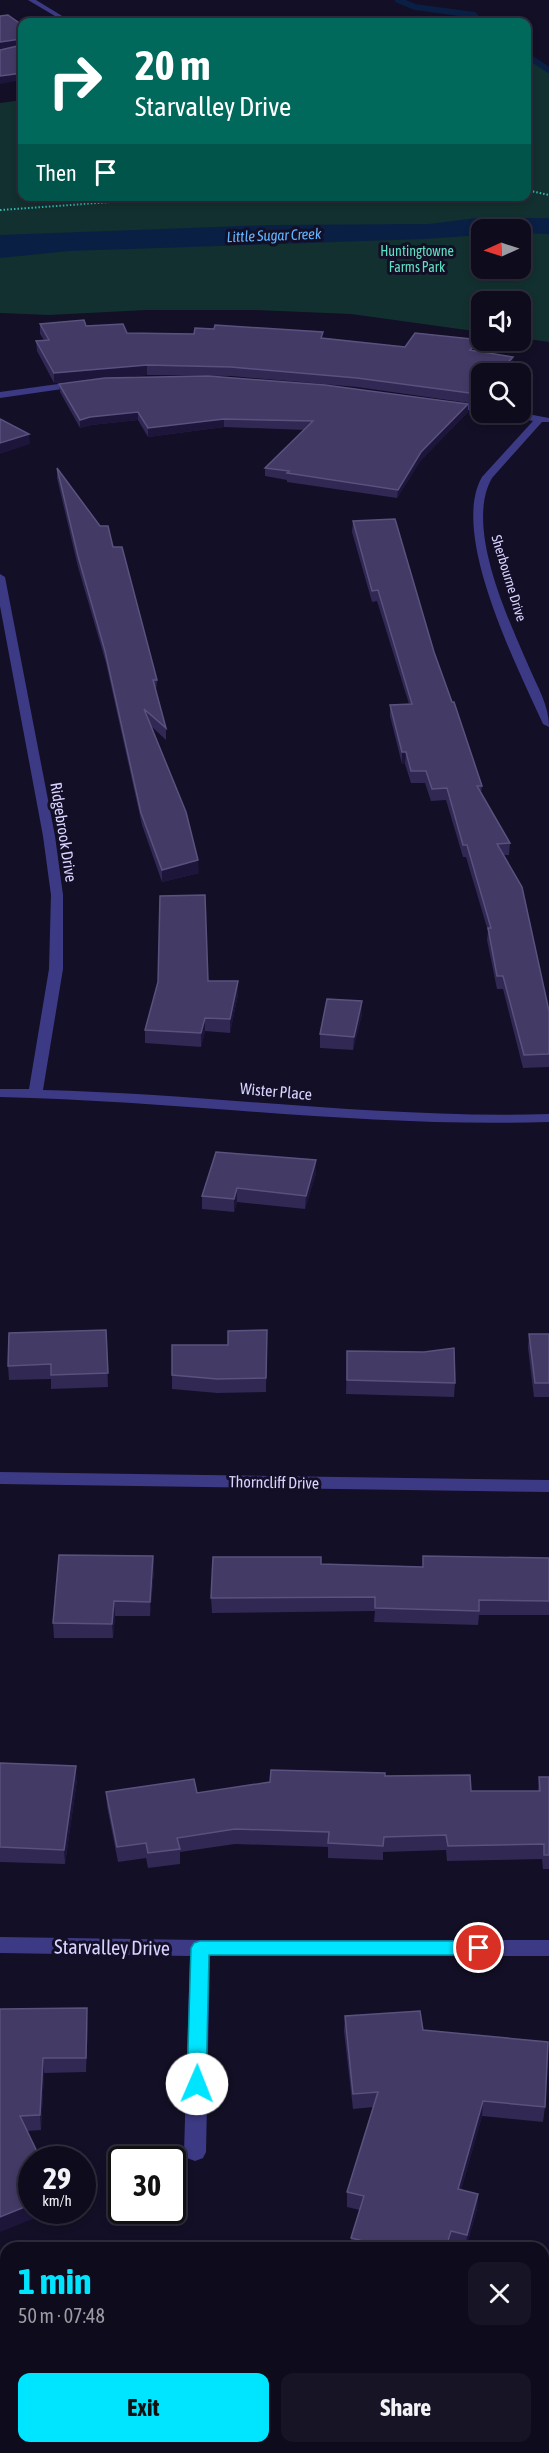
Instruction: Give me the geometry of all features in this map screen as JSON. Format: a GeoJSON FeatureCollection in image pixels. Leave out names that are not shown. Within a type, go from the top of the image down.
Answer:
{"type":"FeatureCollection","features":[{"type":"Feature","properties":{"kind":"street"},"geometry":{"type":"LineString","coordinates":[[31,0],[62,18]]}},
{"type":"Feature","properties":{"kind":"street"},"geometry":{"type":"LineString","coordinates":[[0,395],[86,384]]}},
{"type":"Feature","properties":{"kind":"street"},"geometry":{"type":"LineString","coordinates":[[434,403],[471,408]]}},
{"type":"Feature","properties":{"kind":"street","name":"Sherbourne Drive"},"geometry":{"type":"LineString","coordinates":[[545,420],[484,483],[477,502],[480,542],[500,608],[549,724]]}},
{"type":"Feature","properties":{"kind":"street","name":"Ridgebrook Drive"},"geometry":{"type":"LineString","coordinates":[[0,577],[49,836],[57,895],[56,969],[35,1094]]}},
{"type":"Feature","properties":{"kind":"street","name":"Wister Place"},"geometry":{"type":"LineString","coordinates":[[0,1093],[220,1104],[360,1116],[463,1120],[549,1118]]}},
{"type":"Feature","properties":{"kind":"street","name":"Thorncliff Drive"},"geometry":{"type":"LineString","coordinates":[[0,1478],[549,1486]]}},
{"type":"Feature","properties":{"kind":"street","name":"Starvalley Drive"},"geometry":{"type":"LineString","coordinates":[[0,1945],[200,1948],[549,1948]]}},
{"type":"Feature","properties":{"kind":"street"},"geometry":{"type":"LineString","coordinates":[[195,2152],[200,1948]]}},
{"type":"Feature","properties":{"kind":"path"},"geometry":{"type":"LineString","coordinates":[[531,191],[549,195]]}},
{"type":"Feature","properties":{"kind":"path"},"geometry":{"type":"LineString","coordinates":[[0,210],[125,201]]}},
{"type":"Feature","properties":{"kind":"green space","name":"Huntingtowne Farms Park"},"geometry":{"type":"Polygon","coordinates":[[[531,62],[549,70],[549,342],[531,339],[531,291],[471,291],[471,331],[351,314],[255,310],[147,310],[49,315],[0,313],[0,103],[18,101],[18,201],[531,201],[531,62]]]}},
{"type":"Feature","properties":{"kind":"water","name":"Little Sugar Creek"},"geometry":{"type":"Polygon","coordinates":[[[477,218],[549,218],[549,234],[531,233],[531,219],[471,219],[471,236],[69,251],[0,258],[0,235],[272,225],[429,224],[477,218]]]}},
{"type":"Feature","properties":{"kind":"building"},"geometry":{"type":"Polygon","coordinates":[[[8,15],[18,22],[18,39],[0,42],[0,16],[8,15]]]}},
{"type":"Feature","properties":{"kind":"building"},"geometry":{"type":"Polygon","coordinates":[[[18,46],[18,74],[0,76],[0,50],[18,46]]]}},
{"type":"Feature","properties":{"kind":"building"},"geometry":{"type":"Polygon","coordinates":[[[84,320],[86,326],[123,324],[127,333],[194,334],[195,328],[214,329],[215,325],[323,332],[321,338],[405,347],[415,333],[471,339],[471,351],[513,357],[507,363],[471,363],[471,393],[357,378],[231,367],[147,365],[54,373],[36,341],[49,340],[40,324],[84,320]]]}},
{"type":"Feature","properties":{"kind":"building"},"geometry":{"type":"Polygon","coordinates":[[[208,376],[325,385],[468,404],[421,452],[398,490],[265,468],[313,421],[224,419],[148,428],[138,412],[80,420],[59,384],[105,378],[208,376]]]}},
{"type":"Feature","properties":{"kind":"building"},"geometry":{"type":"Polygon","coordinates":[[[0,419],[29,434],[0,443],[0,419]]]}},
{"type":"Feature","properties":{"kind":"building"},"geometry":{"type":"Polygon","coordinates":[[[57,468],[100,526],[108,526],[113,547],[122,547],[157,680],[153,680],[166,728],[144,709],[186,812],[198,860],[162,870],[141,813],[105,651],[78,556],[57,468]]]}},
{"type":"Feature","properties":{"kind":"building"},"geometry":{"type":"Polygon","coordinates":[[[395,519],[434,652],[452,702],[454,702],[482,786],[477,786],[510,843],[497,844],[522,887],[549,1011],[549,1054],[524,1055],[503,976],[497,976],[488,928],[491,928],[467,845],[463,845],[447,788],[432,789],[426,771],[411,771],[406,752],[402,752],[390,705],[412,704],[378,590],[372,591],[353,521],[395,519]]]}},
{"type":"Feature","properties":{"kind":"building"},"geometry":{"type":"Polygon","coordinates":[[[205,895],[208,981],[238,981],[230,1019],[205,1018],[201,1033],[145,1030],[158,982],[160,896],[205,895]]]}},
{"type":"Feature","properties":{"kind":"building"},"geometry":{"type":"Polygon","coordinates":[[[327,999],[362,1001],[354,1037],[320,1034],[327,999]]]}},
{"type":"Feature","properties":{"kind":"building"},"geometry":{"type":"Polygon","coordinates":[[[216,1152],[316,1160],[306,1196],[237,1188],[234,1199],[202,1196],[216,1152]]]}},
{"type":"Feature","properties":{"kind":"building"},"geometry":{"type":"Polygon","coordinates":[[[106,1330],[108,1373],[51,1375],[51,1364],[8,1366],[9,1333],[106,1330]]]}},
{"type":"Feature","properties":{"kind":"building"},"geometry":{"type":"Polygon","coordinates":[[[267,1330],[266,1378],[217,1379],[172,1375],[172,1345],[228,1345],[228,1331],[267,1330]]]}},
{"type":"Feature","properties":{"kind":"building"},"geometry":{"type":"Polygon","coordinates":[[[529,1334],[549,1334],[549,1383],[535,1383],[529,1334]]]}},
{"type":"Feature","properties":{"kind":"building"},"geometry":{"type":"Polygon","coordinates":[[[454,1348],[455,1383],[347,1380],[347,1351],[424,1352],[454,1348]]]}},
{"type":"Feature","properties":{"kind":"building"},"geometry":{"type":"Polygon","coordinates":[[[59,1555],[153,1556],[150,1602],[114,1601],[112,1624],[53,1623],[59,1555]]]}},
{"type":"Feature","properties":{"kind":"building"},"geometry":{"type":"Polygon","coordinates":[[[423,1556],[549,1558],[549,1601],[479,1600],[479,1611],[375,1608],[375,1597],[211,1598],[213,1557],[321,1557],[321,1564],[423,1567],[423,1556]]]}},
{"type":"Feature","properties":{"kind":"building"},"geometry":{"type":"Polygon","coordinates":[[[0,1763],[76,1766],[64,1850],[0,1847],[0,1763]]]}},
{"type":"Feature","properties":{"kind":"building"},"geometry":{"type":"Polygon","coordinates":[[[271,1770],[385,1773],[385,1776],[470,1775],[471,1791],[540,1791],[539,1777],[549,1777],[549,1855],[544,1855],[544,1844],[448,1846],[446,1835],[384,1837],[383,1846],[328,1843],[329,1832],[235,1829],[177,1838],[180,1849],[148,1853],[146,1843],[117,1847],[106,1792],[194,1779],[197,1793],[270,1782],[271,1770]]]}},
{"type":"Feature","properties":{"kind":"building"},"geometry":{"type":"Polygon","coordinates":[[[87,2008],[86,2058],[43,2058],[40,2115],[20,2116],[34,2146],[18,2146],[18,2210],[0,2217],[0,2009],[87,2008]]]}},
{"type":"Feature","properties":{"kind":"building"},"geometry":{"type":"Polygon","coordinates":[[[420,2011],[423,2030],[548,2042],[545,2107],[483,2101],[458,2189],[478,2194],[467,2235],[451,2231],[448,2242],[367,2242],[351,2238],[364,2196],[347,2192],[378,2092],[353,2094],[345,2016],[420,2011]]]}},
{"type":"Feature","properties":{"kind":"waterway"},"geometry":{"type":"LineString","coordinates":[[398,0],[415,7],[474,15],[477,18]]}},
{"type":"Feature","properties":{"kind":"waterway"},"geometry":{"type":"LineString","coordinates":[[531,58],[549,70]]}},
{"type":"Feature","properties":{"kind":"route"},"geometry":{"type":"LineString","coordinates":[[197,2084],[200,1948],[479,1948]]}}]}
